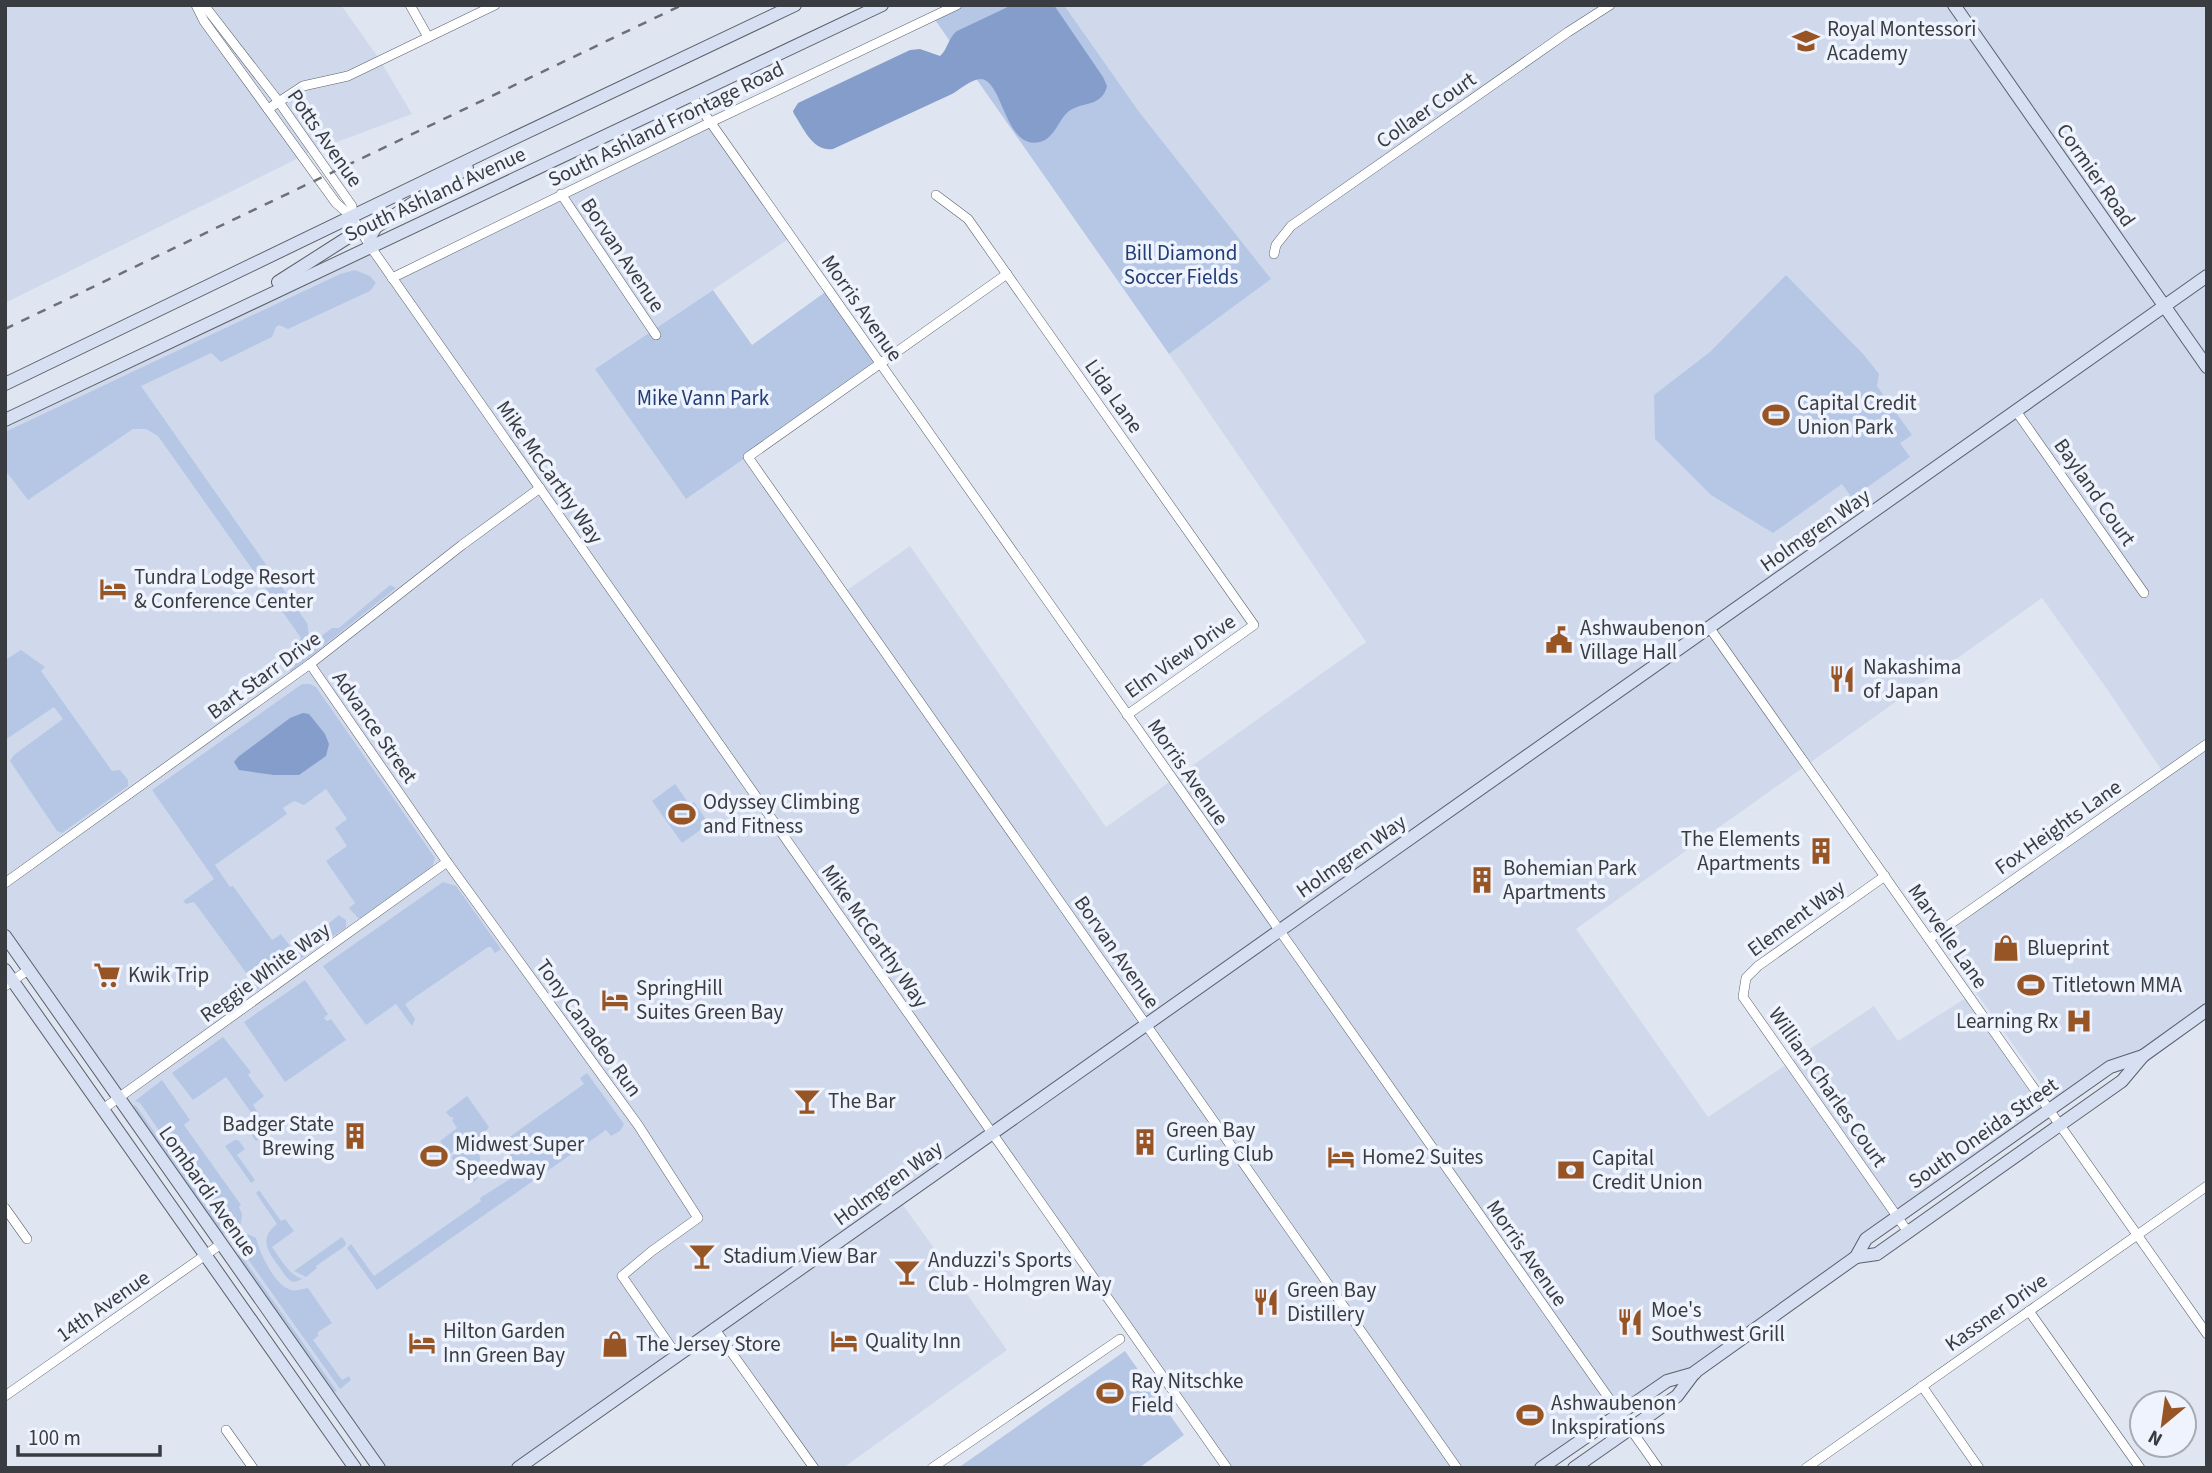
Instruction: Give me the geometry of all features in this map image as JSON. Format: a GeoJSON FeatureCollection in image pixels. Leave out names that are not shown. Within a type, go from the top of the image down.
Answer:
{"type":"FeatureCollection","features":[{"type":"Feature","properties":{"kind":"street","name":"Potts Avenue"},"geometry":{"type":"LineString","coordinates":[[197,5],[204,21],[268,109],[336,202],[352,217]]}},
{"type":"Feature","properties":{"kind":"street","name":"Potts Avenue"},"geometry":{"type":"LineString","coordinates":[[204,5],[279,102],[352,206],[352,217]]}},
{"type":"Feature","properties":{"kind":"street"},"geometry":{"type":"LineString","coordinates":[[410,5],[428,37]]}},
{"type":"Feature","properties":{"kind":"street"},"geometry":{"type":"LineString","coordinates":[[268,109],[303,86],[348,76],[495,5]]}},
{"type":"Feature","properties":{"kind":"street","name":"South Ashland Avenue"},"geometry":{"type":"LineString","coordinates":[[5,384],[794,5]]}},
{"type":"Feature","properties":{"kind":"street","name":"South Ashland Avenue"},"geometry":{"type":"LineString","coordinates":[[5,419],[882,5]]}},
{"type":"Feature","properties":{"kind":"street","name":"South Ashland Frontage Road"},"geometry":{"type":"LineString","coordinates":[[392,278],[709,122],[957,5]]}},
{"type":"Feature","properties":{"kind":"street","name":"Collaer Court"},"geometry":{"type":"LineString","coordinates":[[1275,254],[1276,245],[1291,226],[1610,5]]}},
{"type":"Feature","properties":{"kind":"street","name":"Cormier Road"},"geometry":{"type":"LineString","coordinates":[[1954,5],[2207,367]]}},
{"type":"Feature","properties":{"kind":"street","name":"Morris Avenue"},"geometry":{"type":"LineString","coordinates":[[692,96],[1657,1468]]}},
{"type":"Feature","properties":{"kind":"street"},"geometry":{"type":"LineString","coordinates":[[370,246],[370,237],[376,227],[504,143]]}},
{"type":"Feature","properties":{"kind":"street","name":"Borvan Avenue"},"geometry":{"type":"LineString","coordinates":[[561,194],[656,335]]}},
{"type":"Feature","properties":{"kind":"street","name":"Lida Lane"},"geometry":{"type":"LineString","coordinates":[[936,195],[968,219],[1254,625]]}},
{"type":"Feature","properties":{"kind":"street"},"geometry":{"type":"LineString","coordinates":[[233,310],[348,238],[352,233],[352,217]]}},
{"type":"Feature","properties":{"kind":"street","name":"Mike McCarthy Way"},"geometry":{"type":"LineString","coordinates":[[352,217],[392,278],[1227,1468]]}},
{"type":"Feature","properties":{"kind":"street"},"geometry":{"type":"LineString","coordinates":[[880,364],[1007,274]]}},
{"type":"Feature","properties":{"kind":"street","name":"Holmgren Way"},"geometry":{"type":"LineString","coordinates":[[518,1468],[2207,276]]}},
{"type":"Feature","properties":{"kind":"street","name":"Borvan Avenue"},"geometry":{"type":"LineString","coordinates":[[880,364],[748,457],[1457,1468]]}},
{"type":"Feature","properties":{"kind":"street","name":"Bayland Court"},"geometry":{"type":"LineString","coordinates":[[2016,411],[2144,593]]}},
{"type":"Feature","properties":{"kind":"street","name":"Bart Starr Drive"},"geometry":{"type":"LineString","coordinates":[[5,883],[310,664],[462,545],[540,488]]}},
{"type":"Feature","properties":{"kind":"street","name":"Elm View Drive"},"geometry":{"type":"LineString","coordinates":[[1127,715],[1254,625]]}},
{"type":"Feature","properties":{"kind":"street","name":"Marvelle Lane"},"geometry":{"type":"LineString","coordinates":[[1709,627],[2207,1334]]}},
{"type":"Feature","properties":{"kind":"street","name":"Advance Street"},"geometry":{"type":"LineString","coordinates":[[310,664],[447,862]]}},
{"type":"Feature","properties":{"kind":"street","name":"Fox Heights Lane"},"geometry":{"type":"LineString","coordinates":[[1929,939],[2207,744]]}},
{"type":"Feature","properties":{"kind":"street","name":"Reggie White Way"},"geometry":{"type":"LineString","coordinates":[[103,1109],[447,862]]}},
{"type":"Feature","properties":{"kind":"street","name":"Tony Canadeo Run"},"geometry":{"type":"LineString","coordinates":[[447,862],[638,1125],[698,1218],[622,1276],[677,1354]]}},
{"type":"Feature","properties":{"kind":"street","name":"Element Way"},"geometry":{"type":"LineString","coordinates":[[1743,998],[1745,978],[1758,966],[1885,876]]}},
{"type":"Feature","properties":{"kind":"street","name":"Lombardi Avenue"},"geometry":{"type":"LineString","coordinates":[[5,936],[379,1468]]}},
{"type":"Feature","properties":{"kind":"street"},"geometry":{"type":"LineString","coordinates":[[8,979],[28,970]]}},
{"type":"Feature","properties":{"kind":"street","name":"Lombardi Avenue"},"geometry":{"type":"LineString","coordinates":[[8,979],[103,1109],[355,1468]]}},
{"type":"Feature","properties":{"kind":"street","name":"William Charles Court"},"geometry":{"type":"LineString","coordinates":[[1743,998],[1908,1232]]}},
{"type":"Feature","properties":{"kind":"street","name":"South Oneida Street"},"geometry":{"type":"LineString","coordinates":[[1856,1257],[1877,1254],[2122,1081],[2143,1056],[2207,1010]]}},
{"type":"Feature","properties":{"kind":"street","name":"South Oneida Street"},"geometry":{"type":"LineString","coordinates":[[1574,1468],[1677,1396],[1695,1373],[1856,1257],[1866,1239],[2110,1067],[2143,1056]]}},
{"type":"Feature","properties":{"kind":"street","name":"Kassner Drive"},"geometry":{"type":"LineString","coordinates":[[1813,1466],[2207,1186]]}},
{"type":"Feature","properties":{"kind":"street"},"geometry":{"type":"LineString","coordinates":[[5,1208],[27,1239]]}},
{"type":"Feature","properties":{"kind":"street","name":"14th Avenue"},"geometry":{"type":"LineString","coordinates":[[5,1396],[221,1244]]}},
{"type":"Feature","properties":{"kind":"street"},"geometry":{"type":"LineString","coordinates":[[2029,1311],[2140,1468]]}},
{"type":"Feature","properties":{"kind":"street"},"geometry":{"type":"LineString","coordinates":[[714,1328],[814,1468]]}},
{"type":"Feature","properties":{"kind":"street"},"geometry":{"type":"LineString","coordinates":[[932,1468],[1119,1339]]}},
{"type":"Feature","properties":{"kind":"street","name":"South Oneida Street"},"geometry":{"type":"LineString","coordinates":[[1541,1468],[1667,1381],[1695,1373]]}},
{"type":"Feature","properties":{"kind":"street"},"geometry":{"type":"LineString","coordinates":[[1922,1386],[1979,1468]]}},
{"type":"Feature","properties":{"kind":"street"},"geometry":{"type":"LineString","coordinates":[[226,1430],[253,1468]]}},
{"type":"Feature","properties":{"kind":"shaded area"},"geometry":{"type":"Polygon","coordinates":[[[5,5],[341,5],[380,60],[412,114],[313,151],[5,303],[5,5]]]}},
{"type":"Feature","properties":{"kind":"shaded area"},"geometry":{"type":"Polygon","coordinates":[[[1012,5],[1054,5],[1107,86],[1105,93],[1097,101],[1069,111],[1045,140],[1028,142],[1019,136],[995,91],[988,82],[981,79],[833,149],[820,147],[815,143],[794,114],[798,103],[910,50],[920,49],[940,56],[957,31],[1012,5]]]}},
{"type":"Feature","properties":{"kind":"shaded area"},"geometry":{"type":"Polygon","coordinates":[[[1064,5],[2207,5],[2207,1010],[2143,1056],[2110,1067],[2056,1105],[1935,935],[2164,774],[2042,598],[1576,929],[1708,1117],[1874,1006],[1898,1041],[1969,996],[2049,1110],[1897,1217],[1856,1257],[1695,1372],[1667,1381],[1541,1468],[1227,1468],[991,1133],[898,1198],[1007,1350],[843,1468],[814,1468],[714,1328],[518,1468],[379,1468],[5,936],[5,420],[370,246],[392,277],[709,123],[790,238],[595,369],[748,457],[843,593],[910,546],[1106,827],[1366,642],[1169,354],[1270,279],[1140,113],[1064,5]]]}},
{"type":"Feature","properties":{"kind":"shaded area"},"geometry":{"type":"Polygon","coordinates":[[[303,713],[309,714],[325,734],[329,744],[326,756],[299,775],[239,770],[234,762],[238,757],[290,718],[303,713]]]}},
{"type":"Feature","properties":{"kind":"green space","name":"Bill Diamond Soccer Fields"},"geometry":{"type":"Polygon","coordinates":[[[957,5],[1064,5],[1140,113],[1271,279],[1169,354],[933,17],[957,5]]]}},
{"type":"Feature","properties":{"kind":"green space"},"geometry":{"type":"Polygon","coordinates":[[[355,270],[370,276],[376,283],[370,291],[288,329],[279,325],[272,337],[221,362],[211,353],[141,386],[307,623],[311,637],[316,640],[332,628],[339,628],[390,585],[396,588],[291,672],[277,655],[279,653],[283,659],[297,650],[296,644],[301,638],[158,436],[146,429],[133,429],[28,500],[5,470],[5,432],[340,274],[355,270]]]}},
{"type":"Feature","properties":{"kind":"green space","name":"Capital Credit Union Park"},"geometry":{"type":"Polygon","coordinates":[[[1786,275],[1879,374],[1877,386],[1912,435],[1900,443],[1910,457],[1852,498],[1842,484],[1773,533],[1711,495],[1655,439],[1654,395],[1710,352],[1786,275]]]}},
{"type":"Feature","properties":{"kind":"green space","name":"Mike Vann Park"},"geometry":{"type":"Polygon","coordinates":[[[713,290],[752,345],[828,290],[880,364],[686,499],[595,369],[713,290]]]}},
{"type":"Feature","properties":{"kind":"green space"},"geometry":{"type":"Polygon","coordinates":[[[21,650],[45,667],[41,671],[112,771],[120,770],[128,780],[128,786],[62,833],[57,831],[10,761],[14,755],[63,719],[54,707],[5,740],[5,660],[21,650]]]}},
{"type":"Feature","properties":{"kind":"green space"},"geometry":{"type":"Polygon","coordinates":[[[302,684],[316,687],[435,858],[428,871],[358,918],[349,908],[355,903],[326,861],[347,846],[335,828],[347,819],[326,789],[304,805],[294,801],[283,808],[287,814],[215,865],[272,940],[281,934],[293,950],[317,933],[321,940],[316,948],[258,989],[194,902],[186,904],[183,901],[214,879],[152,790],[302,684]]]}},
{"type":"Feature","properties":{"kind":"green space","name":"Odyssey Climbing and Fitness"},"geometry":{"type":"Polygon","coordinates":[[[675,784],[690,805],[694,802],[709,824],[682,843],[652,801],[675,784]]]}},
{"type":"Feature","properties":{"kind":"green space"},"geometry":{"type":"Polygon","coordinates":[[[443,882],[456,886],[501,949],[495,953],[488,947],[405,1004],[415,1019],[412,1026],[396,1004],[366,1025],[323,966],[443,882]]]}},
{"type":"Feature","properties":{"kind":"green space"},"geometry":{"type":"Polygon","coordinates":[[[339,915],[346,920],[346,928],[332,937],[324,927],[339,915]]]}},
{"type":"Feature","properties":{"kind":"green space"},"geometry":{"type":"Polygon","coordinates":[[[305,980],[328,1014],[324,1018],[327,1021],[331,1019],[346,1040],[285,1082],[244,1022],[305,980]]]}},
{"type":"Feature","properties":{"kind":"green space"},"geometry":{"type":"Polygon","coordinates":[[[223,1037],[251,1072],[248,1075],[264,1096],[253,1105],[271,1131],[256,1141],[247,1129],[257,1121],[226,1077],[193,1100],[172,1073],[223,1037]]]}},
{"type":"Feature","properties":{"kind":"green space"},"geometry":{"type":"Polygon","coordinates":[[[587,1073],[624,1124],[620,1131],[611,1136],[606,1130],[377,1290],[347,1248],[351,1244],[374,1276],[481,1201],[480,1198],[513,1177],[517,1179],[519,1175],[507,1151],[508,1138],[584,1084],[580,1078],[587,1073]]]}},
{"type":"Feature","properties":{"kind":"green space"},"geometry":{"type":"Polygon","coordinates":[[[162,1080],[190,1120],[184,1125],[241,1205],[241,1223],[229,1233],[140,1103],[135,1101],[162,1080]]]}},
{"type":"Feature","properties":{"kind":"green space"},"geometry":{"type":"Polygon","coordinates":[[[467,1096],[489,1127],[480,1139],[449,1154],[440,1141],[457,1128],[452,1120],[454,1118],[446,1112],[467,1096]]]}},
{"type":"Feature","properties":{"kind":"green space"},"geometry":{"type":"Polygon","coordinates":[[[133,1105],[136,1106],[226,1234],[221,1234],[133,1105]]]}},
{"type":"Feature","properties":{"kind":"green space"},"geometry":{"type":"Polygon","coordinates":[[[235,1140],[245,1149],[237,1155],[255,1180],[251,1183],[225,1146],[235,1140]]]}},
{"type":"Feature","properties":{"kind":"green space"},"geometry":{"type":"Polygon","coordinates":[[[480,1142],[481,1171],[471,1184],[451,1157],[468,1145],[480,1142]]]}},
{"type":"Feature","properties":{"kind":"green space"},"geometry":{"type":"Polygon","coordinates":[[[259,1190],[281,1221],[285,1219],[294,1231],[272,1247],[289,1270],[302,1279],[295,1282],[289,1280],[269,1251],[266,1240],[277,1224],[256,1193],[259,1190]]]}},
{"type":"Feature","properties":{"kind":"green space"},"geometry":{"type":"Polygon","coordinates":[[[248,1234],[256,1238],[264,1260],[279,1282],[291,1290],[308,1288],[332,1323],[318,1332],[318,1336],[313,1340],[342,1380],[349,1376],[351,1380],[340,1389],[235,1241],[248,1234]]]}},
{"type":"Feature","properties":{"kind":"green space"},"geometry":{"type":"Polygon","coordinates":[[[342,1237],[345,1246],[316,1266],[306,1277],[294,1271],[342,1237]]]}},
{"type":"Feature","properties":{"kind":"green space"},"geometry":{"type":"Polygon","coordinates":[[[240,1254],[337,1391],[333,1392],[237,1256],[240,1254]]]}},
{"type":"Feature","properties":{"kind":"green space","name":"Ray Nitschke Field"},"geometry":{"type":"Polygon","coordinates":[[[1125,1351],[1184,1435],[1139,1468],[958,1468],[1125,1351]]]}},
{"type":"Feature","properties":{"kind":"railway"},"geometry":{"type":"LineString","coordinates":[[5,329],[682,5]]}},
{"type":"Feature","properties":{"kind":"place","name":"Royal Montessori Academy"},"geometry":{"type":"Point","coordinates":[1806,41]}},
{"type":"Feature","properties":{"kind":"place","name":"Capital Credit Union Park"},"geometry":{"type":"Point","coordinates":[1776,415]}},
{"type":"Feature","properties":{"kind":"place","name":"Tundra Lodge Resort & Conference Center"},"geometry":{"type":"Point","coordinates":[113,589]}},
{"type":"Feature","properties":{"kind":"place","name":"Ashwaubenon Village Hall"},"geometry":{"type":"Point","coordinates":[1559,640]}},
{"type":"Feature","properties":{"kind":"place","name":"Nakashima of Japan"},"geometry":{"type":"Point","coordinates":[1842,679]}},
{"type":"Feature","properties":{"kind":"place","name":"Odyssey Climbing and Fitness"},"geometry":{"type":"Point","coordinates":[682,814]}},
{"type":"Feature","properties":{"kind":"place","name":"The Elements Apartments"},"geometry":{"type":"Point","coordinates":[1821,851]}},
{"type":"Feature","properties":{"kind":"place","name":"Bohemian Park Apartments"},"geometry":{"type":"Point","coordinates":[1482,880]}},
{"type":"Feature","properties":{"kind":"place","name":"Blueprint"},"geometry":{"type":"Point","coordinates":[2006,948]}},
{"type":"Feature","properties":{"kind":"place","name":"Kwik Trip"},"geometry":{"type":"Point","coordinates":[107,975]}},
{"type":"Feature","properties":{"kind":"place","name":"Titletown MMA"},"geometry":{"type":"Point","coordinates":[2031,985]}},
{"type":"Feature","properties":{"kind":"place","name":"SpringHill Suites Green Bay"},"geometry":{"type":"Point","coordinates":[615,1000]}},
{"type":"Feature","properties":{"kind":"place","name":"Learning Rx"},"geometry":{"type":"Point","coordinates":[2079,1021]}},
{"type":"Feature","properties":{"kind":"place","name":"The Bar"},"geometry":{"type":"Point","coordinates":[807,1101]}},
{"type":"Feature","properties":{"kind":"place","name":"Badger State Brewing"},"geometry":{"type":"Point","coordinates":[355,1136]}},
{"type":"Feature","properties":{"kind":"place","name":"Green Bay Curling Club"},"geometry":{"type":"Point","coordinates":[1145,1142]}},
{"type":"Feature","properties":{"kind":"place","name":"Midwest Super Speedway"},"geometry":{"type":"Point","coordinates":[434,1156]}},
{"type":"Feature","properties":{"kind":"place","name":"Home2 Suites"},"geometry":{"type":"Point","coordinates":[1341,1157]}},
{"type":"Feature","properties":{"kind":"place","name":"Capital Credit Union"},"geometry":{"type":"Point","coordinates":[1571,1170]}},
{"type":"Feature","properties":{"kind":"place","name":"Stadium View Bar"},"geometry":{"type":"Point","coordinates":[702,1256]}},
{"type":"Feature","properties":{"kind":"place","name":"Anduzzi's Sports Club - Holmgren Way"},"geometry":{"type":"Point","coordinates":[907,1272]}},
{"type":"Feature","properties":{"kind":"place","name":"Green Bay Distillery"},"geometry":{"type":"Point","coordinates":[1266,1302]}},
{"type":"Feature","properties":{"kind":"place","name":"Moe's Southwest Grill"},"geometry":{"type":"Point","coordinates":[1630,1322]}},
{"type":"Feature","properties":{"kind":"place","name":"Quality Inn"},"geometry":{"type":"Point","coordinates":[844,1341]}},
{"type":"Feature","properties":{"kind":"place","name":"Hilton Garden Inn Green Bay"},"geometry":{"type":"Point","coordinates":[422,1343]}},
{"type":"Feature","properties":{"kind":"place","name":"The Jersey Store"},"geometry":{"type":"Point","coordinates":[615,1344]}},
{"type":"Feature","properties":{"kind":"place","name":"Ray Nitschke Field"},"geometry":{"type":"Point","coordinates":[1110,1393]}},
{"type":"Feature","properties":{"kind":"place","name":"Ashwaubenon Inkspirations"},"geometry":{"type":"Point","coordinates":[1530,1415]}}]}
